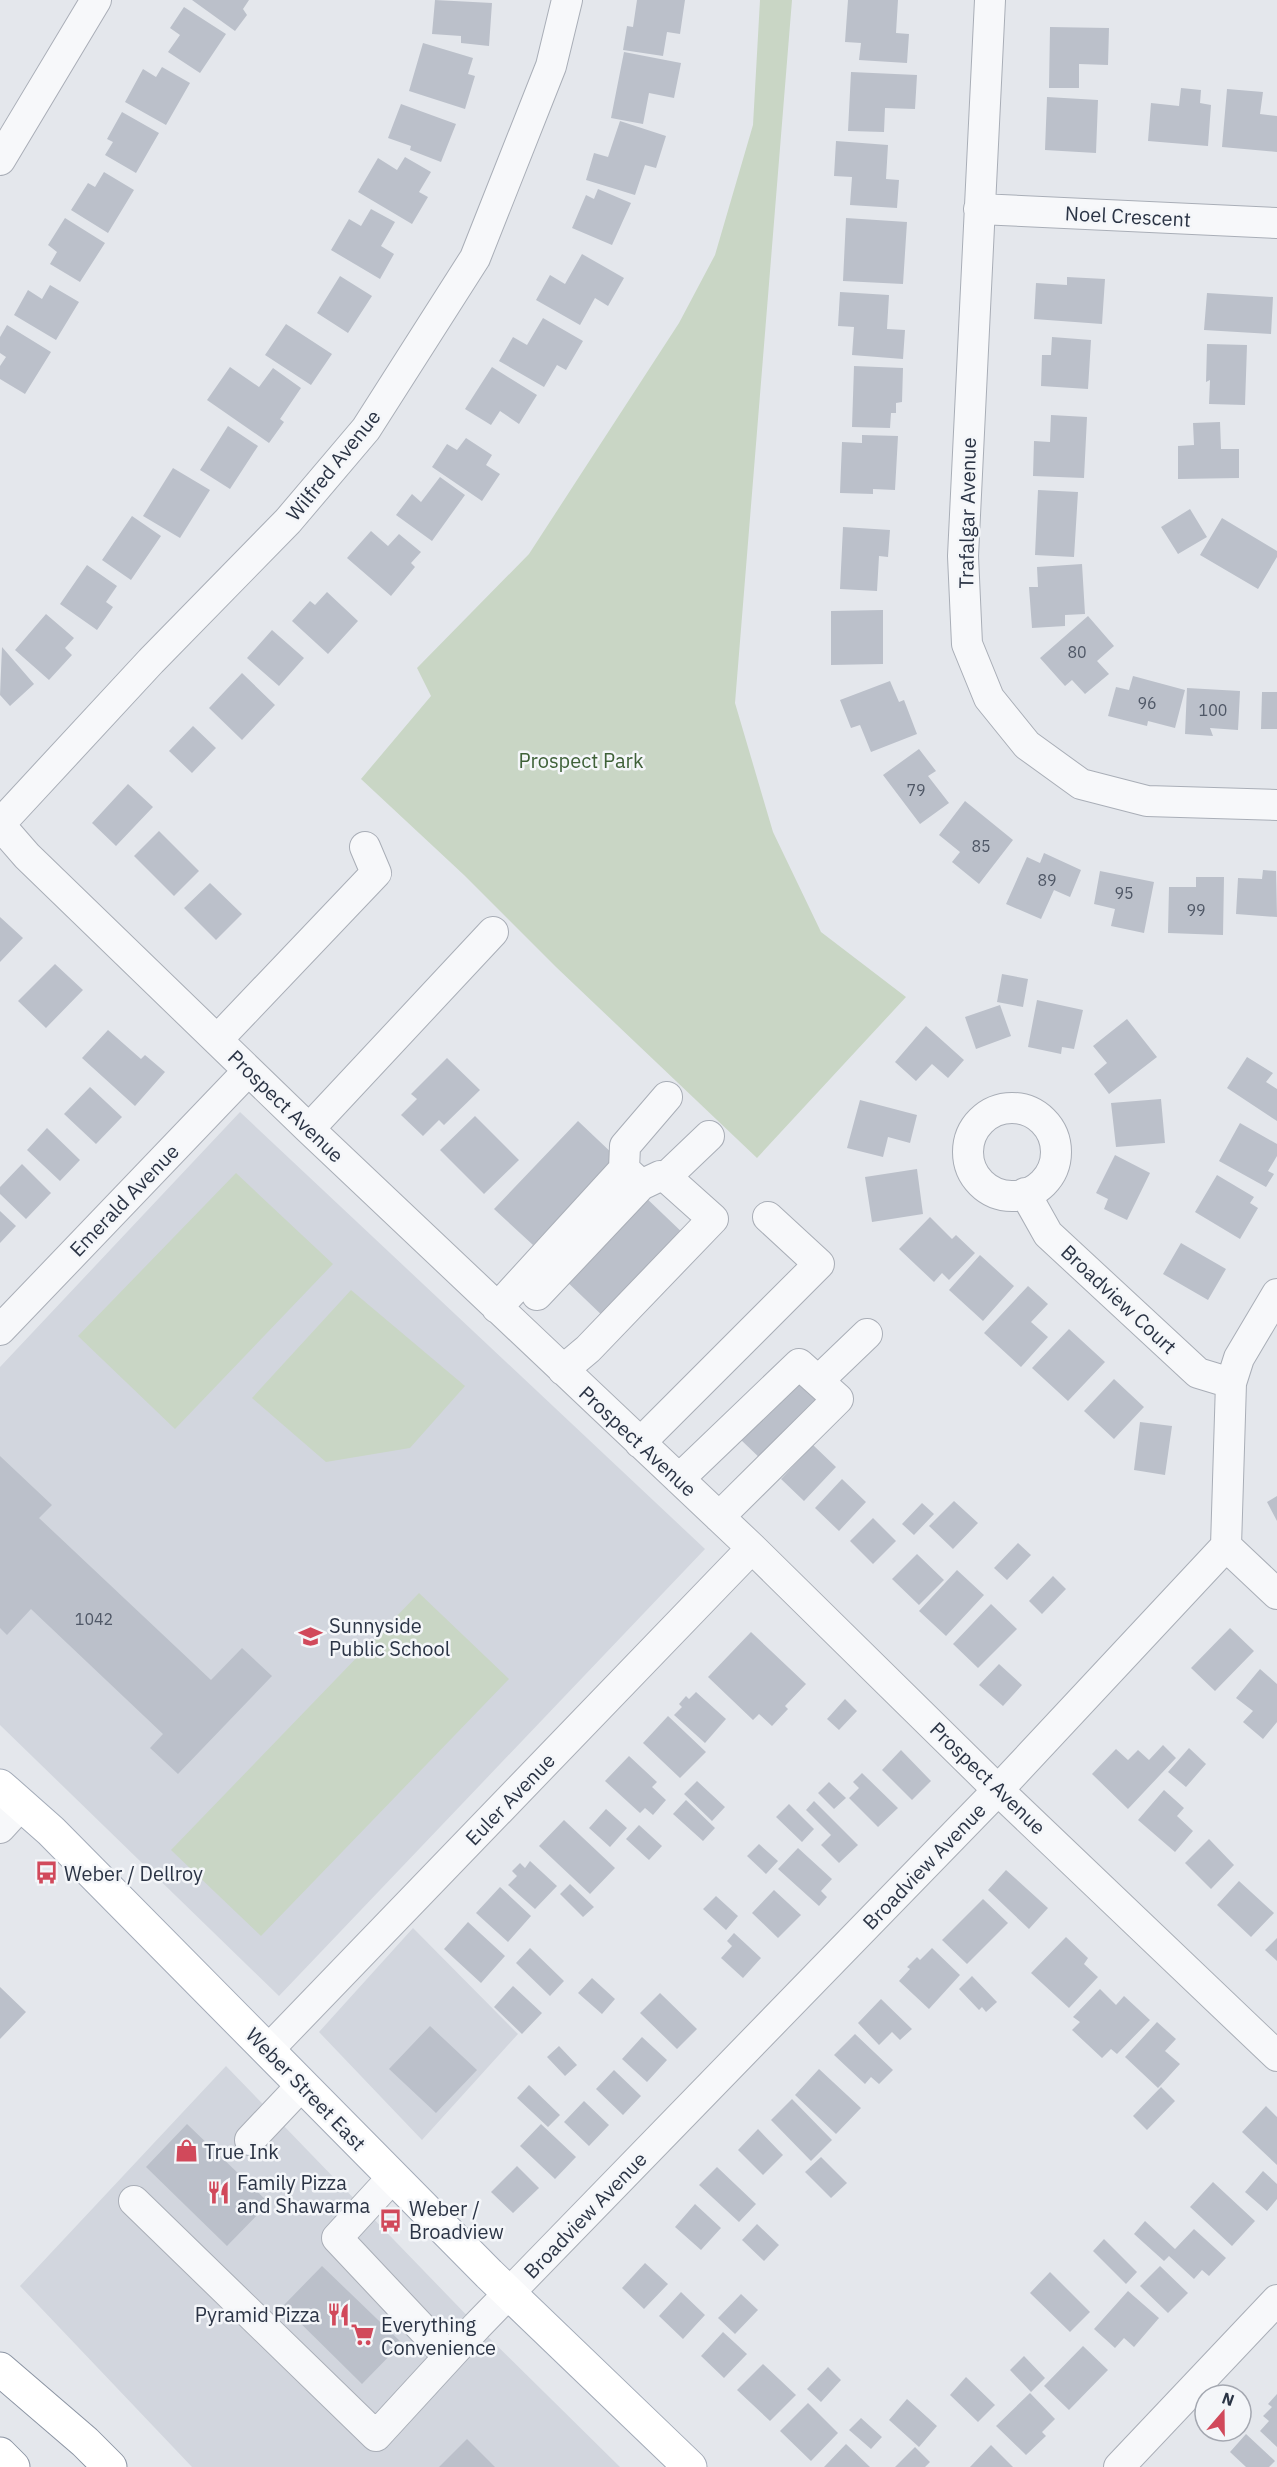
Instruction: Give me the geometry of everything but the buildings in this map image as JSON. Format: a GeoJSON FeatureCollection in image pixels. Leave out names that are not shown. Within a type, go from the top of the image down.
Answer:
{"type":"FeatureCollection","features":[{"type":"Feature","properties":{"kind":"main road","name":"Weber Street East"},"geometry":{"type":"LineString","coordinates":[[7,1806],[51,1831],[508,2294],[690,2467]]}},
{"type":"Feature","properties":{"kind":"main road"},"geometry":{"type":"LineString","coordinates":[[0,2343],[85,2442]]}},
{"type":"Feature","properties":{"kind":"main road"},"geometry":{"type":"LineString","coordinates":[[0,2369],[85,2442],[110,2467]]}},
{"type":"Feature","properties":{"kind":"main road"},"geometry":{"type":"LineString","coordinates":[[0,2454],[14,2467]]}},
{"type":"Feature","properties":{"kind":"street"},"geometry":{"type":"LineString","coordinates":[[0,160],[96,0]]}},
{"type":"Feature","properties":{"kind":"street","name":"Wilfred Avenue"},"geometry":{"type":"LineString","coordinates":[[0,825],[151,661],[288,521],[366,429],[475,258],[551,66],[567,0]]}},
{"type":"Feature","properties":{"kind":"street","name":"Trafalgar Avenue"},"geometry":{"type":"LineString","coordinates":[[990,0],[963,556],[967,644],[989,698],[1027,745],[1081,784],[1147,801],[1277,805]]}},
{"type":"Feature","properties":{"kind":"street","name":"Noel Crescent"},"geometry":{"type":"LineString","coordinates":[[979,209],[1277,223]]}},
{"type":"Feature","properties":{"kind":"street","name":"Prospect Avenue"},"geometry":{"type":"LineString","coordinates":[[0,825],[27,856],[248,1071],[752,1548],[998,1790],[1277,2056]]}},
{"type":"Feature","properties":{"kind":"street"},"geometry":{"type":"LineString","coordinates":[[217,1040],[376,873],[365,847]]}},
{"type":"Feature","properties":{"kind":"street"},"geometry":{"type":"LineString","coordinates":[[309,1129],[493,933]]}},
{"type":"Feature","properties":{"kind":"street","name":"Emerald Avenue"},"geometry":{"type":"LineString","coordinates":[[0,1330],[248,1071]]}},
{"type":"Feature","properties":{"kind":"street"},"geometry":{"type":"LineString","coordinates":[[563,1370],[588,1350],[713,1219],[643,1177],[625,1146],[667,1097]]}},
{"type":"Feature","properties":{"kind":"street"},"geometry":{"type":"LineString","coordinates":[[505,1315],[643,1177],[709,1136]]}},
{"type":"Feature","properties":{"kind":"street","name":"Broadview Court"},"geometry":{"type":"LineString","coordinates":[[1025,1193],[1048,1234],[1198,1373],[1231,1383]]}},
{"type":"Feature","properties":{"kind":"street"},"geometry":{"type":"LineString","coordinates":[[640,1443],[819,1264],[768,1217]]}},
{"type":"Feature","properties":{"kind":"street"},"geometry":{"type":"LineString","coordinates":[[1277,1294],[1239,1358],[1231,1383],[1226,1546],[1277,1593]]}},
{"type":"Feature","properties":{"kind":"street"},"geometry":{"type":"LineString","coordinates":[[818,1381],[867,1334]]}},
{"type":"Feature","properties":{"kind":"street"},"geometry":{"type":"LineString","coordinates":[[679,1479],[799,1364],[838,1399],[719,1517]]}},
{"type":"Feature","properties":{"kind":"street","name":"Broadview Avenue"},"geometry":{"type":"LineString","coordinates":[[134,2201],[376,2436],[448,2356],[998,1790],[1226,1546]]}},
{"type":"Feature","properties":{"kind":"street","name":"Euler Avenue"},"geometry":{"type":"LineString","coordinates":[[268,2050],[752,1548]]}},
{"type":"Feature","properties":{"kind":"street"},"geometry":{"type":"LineString","coordinates":[[250,2140],[302,2085]]}},
{"type":"Feature","properties":{"kind":"street"},"geometry":{"type":"LineString","coordinates":[[393,2177],[337,2238],[448,2356]]}},
{"type":"Feature","properties":{"kind":"street"},"geometry":{"type":"LineString","coordinates":[[1119,2467],[1277,2300]]}},
{"type":"Feature","properties":{"kind":"shaded area","name":"Sunnyside Public School"},"geometry":{"type":"Polygon","coordinates":[[[240,1112],[705,1549],[279,1996],[0,1725],[0,1367],[240,1112]]]}},
{"type":"Feature","properties":{"kind":"shaded area"},"geometry":{"type":"Polygon","coordinates":[[[413,1928],[518,2034],[422,2140],[319,2032],[413,1928]]]}},
{"type":"Feature","properties":{"kind":"shaded area"},"geometry":{"type":"Polygon","coordinates":[[[226,2066],[480,2329],[620,2467],[192,2467],[20,2286],[226,2066]]]}},
{"type":"Feature","properties":{"kind":"green space","name":"Prospect Park"},"geometry":{"type":"Polygon","coordinates":[[[760,0],[792,0],[735,703],[773,832],[821,932],[906,997],[757,1158],[556,967],[464,875],[361,779],[431,696],[417,668],[529,554],[679,323],[715,255],[753,125],[760,0]]]}},
{"type":"Feature","properties":{"kind":"green space"},"geometry":{"type":"Polygon","coordinates":[[[236,1173],[333,1264],[175,1429],[78,1336],[236,1173]]]}},
{"type":"Feature","properties":{"kind":"green space"},"geometry":{"type":"Polygon","coordinates":[[[351,1290],[465,1386],[410,1448],[326,1462],[252,1398],[351,1290]]]}},
{"type":"Feature","properties":{"kind":"green space"},"geometry":{"type":"Polygon","coordinates":[[[419,1593],[509,1679],[261,1936],[171,1850],[419,1593]]]}},
{"type":"Feature","properties":{"kind":"place","name":"Sunnyside Public School"},"geometry":{"type":"Point","coordinates":[311,1637]}},
{"type":"Feature","properties":{"kind":"place","name":"Weber / Dellroy"},"geometry":{"type":"Point","coordinates":[46,1873]}},
{"type":"Feature","properties":{"kind":"place","name":"True Ink"},"geometry":{"type":"Point","coordinates":[186,2151]}},
{"type":"Feature","properties":{"kind":"place","name":"Family Pizza and Shawarma"},"geometry":{"type":"Point","coordinates":[219,2193]}},
{"type":"Feature","properties":{"kind":"place","name":"Weber / Broadview"},"geometry":{"type":"Point","coordinates":[391,2220]}},
{"type":"Feature","properties":{"kind":"place","name":"Pyramid Pizza"},"geometry":{"type":"Point","coordinates":[338,2314]}},
{"type":"Feature","properties":{"kind":"place","name":"Everything Convenience"},"geometry":{"type":"Point","coordinates":[363,2335]}}]}
